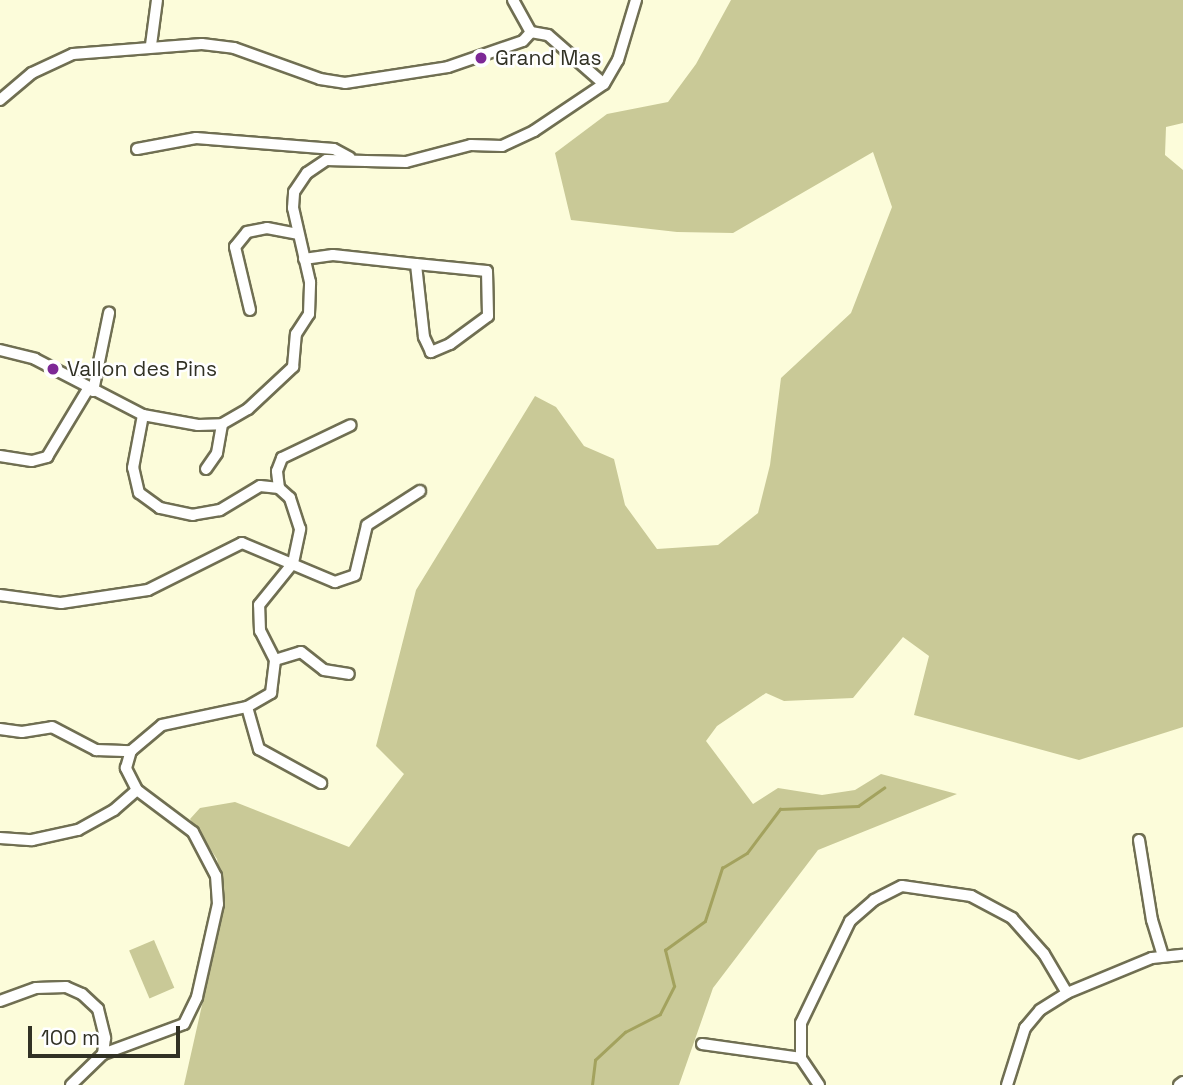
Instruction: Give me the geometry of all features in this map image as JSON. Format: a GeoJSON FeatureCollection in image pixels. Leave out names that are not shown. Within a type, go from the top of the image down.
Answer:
{"type":"FeatureCollection","features":[{"type":"Feature","properties":{"kind":"street"},"geometry":{"type":"LineString","coordinates":[[150,45],[157,0]]}},
{"type":"Feature","properties":{"kind":"street"},"geometry":{"type":"LineString","coordinates":[[513,0],[531,32]]}},
{"type":"Feature","properties":{"kind":"street"},"geometry":{"type":"LineString","coordinates":[[0,350],[36,359],[90,390],[144,415],[198,425],[222,424],[248,408],[293,367],[296,334],[309,314],[310,282],[298,234],[295,192],[307,173],[326,160],[350,158],[406,162],[471,145],[502,146],[534,131],[604,84],[618,60],[636,0]]}},
{"type":"Feature","properties":{"kind":"street"},"geometry":{"type":"LineString","coordinates":[[0,100],[32,74],[73,54],[150,45],[234,48],[320,79],[345,83],[459,64],[523,41],[531,32]]}},
{"type":"Feature","properties":{"kind":"street"},"geometry":{"type":"LineString","coordinates":[[531,32],[548,35],[604,84]]}},
{"type":"Feature","properties":{"kind":"street"},"geometry":{"type":"LineString","coordinates":[[137,149],[196,138],[334,149],[350,158]]}},
{"type":"Feature","properties":{"kind":"street"},"geometry":{"type":"LineString","coordinates":[[250,310],[235,247],[247,232],[267,228],[298,234]]}},
{"type":"Feature","properties":{"kind":"street"},"geometry":{"type":"LineString","coordinates":[[304,259],[333,256],[416,264],[487,271],[490,280],[488,316],[450,345],[431,352],[424,337],[416,264]]}},
{"type":"Feature","properties":{"kind":"street"},"geometry":{"type":"LineString","coordinates":[[0,456],[32,461],[47,457],[90,390],[109,313]]}},
{"type":"Feature","properties":{"kind":"street"},"geometry":{"type":"LineString","coordinates":[[71,1085],[103,1054],[184,1024],[197,997],[218,904],[216,876],[193,832],[137,790],[126,768],[131,751],[162,725],[247,707],[271,693],[275,660],[260,631],[259,605],[293,563],[300,530],[290,498],[279,488],[260,486],[219,510],[192,515],[160,508],[139,493],[134,468],[144,415]]}},
{"type":"Feature","properties":{"kind":"street"},"geometry":{"type":"LineString","coordinates":[[206,469],[217,453],[222,424]]}},
{"type":"Feature","properties":{"kind":"street"},"geometry":{"type":"LineString","coordinates":[[279,488],[277,471],[282,458],[351,425]]}},
{"type":"Feature","properties":{"kind":"street"},"geometry":{"type":"LineString","coordinates":[[0,595],[61,603],[148,590],[242,543],[335,582],[355,575],[367,525],[421,491]]}},
{"type":"Feature","properties":{"kind":"street"},"geometry":{"type":"LineString","coordinates":[[275,660],[301,653],[324,670],[349,674]]}},
{"type":"Feature","properties":{"kind":"street"},"geometry":{"type":"LineString","coordinates":[[247,707],[259,749],[321,783]]}},
{"type":"Feature","properties":{"kind":"street"},"geometry":{"type":"LineString","coordinates":[[0,729],[22,732],[52,727],[96,750],[131,751]]}},
{"type":"Feature","properties":{"kind":"street"},"geometry":{"type":"LineString","coordinates":[[0,838],[32,840],[78,830],[114,810],[137,790]]}},
{"type":"Feature","properties":{"kind":"street"},"geometry":{"type":"LineString","coordinates":[[1139,840],[1152,920],[1163,955]]}},
{"type":"Feature","properties":{"kind":"street"},"geometry":{"type":"LineString","coordinates":[[819,1085],[801,1058],[800,1023],[850,921],[873,900],[902,886],[971,896],[1012,918],[1044,954],[1067,993]]}},
{"type":"Feature","properties":{"kind":"street"},"geometry":{"type":"LineString","coordinates":[[1007,1085],[1025,1028],[1040,1010],[1067,993],[1163,955],[1183,955]]}},
{"type":"Feature","properties":{"kind":"street"},"geometry":{"type":"LineString","coordinates":[[0,1002],[36,988],[66,987],[82,994],[98,1009],[105,1038],[103,1054]]}},
{"type":"Feature","properties":{"kind":"street"},"geometry":{"type":"LineString","coordinates":[[702,1044],[801,1058]]}},
{"type":"Feature","properties":{"kind":"green space"},"geometry":{"type":"Polygon","coordinates":[[[731,0],[1183,0],[1183,123],[1166,127],[1165,155],[1183,170],[1183,727],[1079,760],[914,715],[929,656],[903,637],[853,698],[784,701],[766,693],[717,726],[706,741],[753,804],[778,788],[822,795],[855,790],[881,774],[957,794],[818,850],[713,988],[679,1085],[184,1085],[225,903],[217,859],[190,819],[200,808],[235,802],[349,847],[404,774],[376,746],[416,590],[535,396],[556,407],[584,446],[614,459],[625,505],[657,549],[718,545],[758,513],[770,465],[781,378],[851,313],[892,207],[873,152],[733,233],[677,232],[571,220],[555,153],[607,114],[668,102],[696,64],[731,0]]]}},
{"type":"Feature","properties":{"kind":"green space"},"geometry":{"type":"Polygon","coordinates":[[[154,940],[174,988],[149,998],[129,951],[154,940]]]}},
{"type":"Feature","properties":{"kind":"waterway"},"geometry":{"type":"LineString","coordinates":[[592,1085],[595,1060],[625,1032],[660,1014],[674,986],[665,950],[705,921],[722,868],[747,853],[780,809],[858,806],[884,788]]}},
{"type":"Feature","properties":{"kind":"place","name":"Grand Mas"},"geometry":{"type":"Point","coordinates":[481,58]}},
{"type":"Feature","properties":{"kind":"place","name":"Vallon des Pins"},"geometry":{"type":"Point","coordinates":[53,369]}}]}
